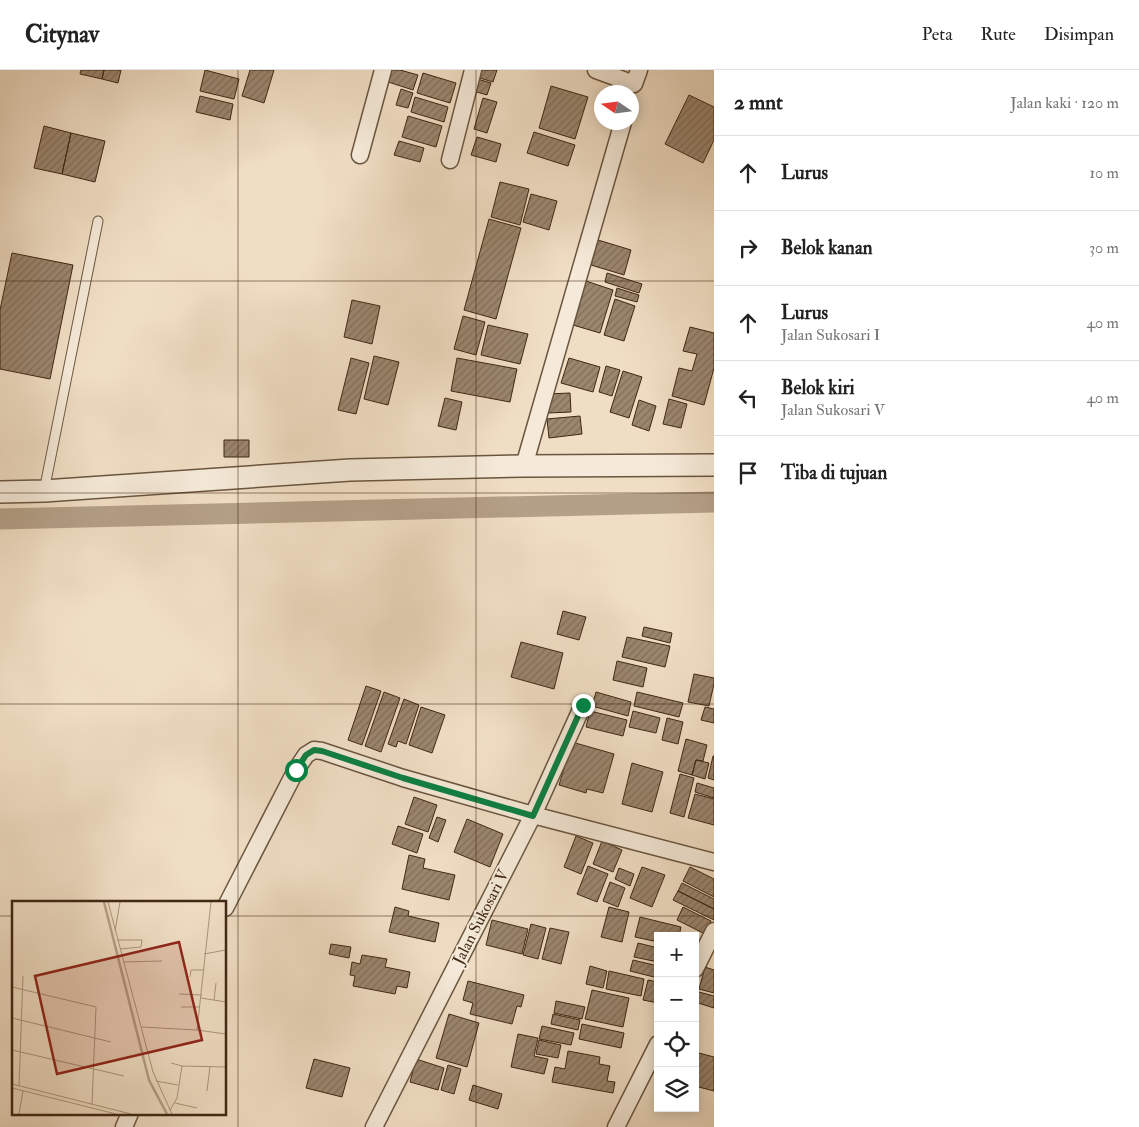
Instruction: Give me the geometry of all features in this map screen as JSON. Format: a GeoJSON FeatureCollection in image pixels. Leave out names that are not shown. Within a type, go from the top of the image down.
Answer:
{"type":"FeatureCollection","features":[{"type":"Feature","properties":{"kind":"street"},"geometry":{"type":"LineString","coordinates":[[360,155],[383,70]]}},
{"type":"Feature","properties":{"kind":"street"},"geometry":{"type":"LineString","coordinates":[[450,160],[473,70]]}},
{"type":"Feature","properties":{"kind":"street"},"geometry":{"type":"LineString","coordinates":[[596,70],[635,82]]}},
{"type":"Feature","properties":{"kind":"street"},"geometry":{"type":"LineString","coordinates":[[524,466],[621,130]]}},
{"type":"Feature","properties":{"kind":"street"},"geometry":{"type":"LineString","coordinates":[[0,492],[44,492],[350,470],[524,466],[714,465]]}},
{"type":"Feature","properties":{"kind":"street","name":"Jalan Sukosari V"},"geometry":{"type":"LineString","coordinates":[[374,1127],[533,816],[583,705]]}},
{"type":"Feature","properties":{"kind":"street"},"geometry":{"type":"LineString","coordinates":[[226,906],[296,770],[306,755],[314,750],[533,816],[714,862]]}},
{"type":"Feature","properties":{"kind":"street"},"geometry":{"type":"LineString","coordinates":[[699,961],[714,931]]}},
{"type":"Feature","properties":{"kind":"street"},"geometry":{"type":"LineString","coordinates":[[616,1127],[654,1052]]}},
{"type":"Feature","properties":{"kind":"street"},"geometry":{"type":"LineString","coordinates":[[124,1127],[130,1114]]}},
{"type":"Feature","properties":{"kind":"lane"},"geometry":{"type":"LineString","coordinates":[[44,492],[98,221]]}},
{"type":"Feature","properties":{"kind":"building"},"geometry":{"type":"Polygon","coordinates":[[[81,70],[104,70],[102,79],[80,74],[81,70]]]}},
{"type":"Feature","properties":{"kind":"building"},"geometry":{"type":"Polygon","coordinates":[[[104,70],[121,70],[118,83],[102,79],[104,70]]]}},
{"type":"Feature","properties":{"kind":"building"},"geometry":{"type":"Polygon","coordinates":[[[205,70],[239,79],[234,99],[200,91],[205,70]]]}},
{"type":"Feature","properties":{"kind":"building"},"geometry":{"type":"Polygon","coordinates":[[[250,70],[274,70],[264,103],[242,96],[250,70]]]}},
{"type":"Feature","properties":{"kind":"building"},"geometry":{"type":"Polygon","coordinates":[[[386,70],[400,70],[418,75],[413,90],[382,80],[386,70]]]}},
{"type":"Feature","properties":{"kind":"building"},"geometry":{"type":"Polygon","coordinates":[[[475,70],[497,70],[493,82],[473,76],[475,70]]]}},
{"type":"Feature","properties":{"kind":"building"},"geometry":{"type":"Polygon","coordinates":[[[423,73],[456,83],[450,103],[417,93],[423,73]]]}},
{"type":"Feature","properties":{"kind":"building"},"geometry":{"type":"Polygon","coordinates":[[[474,78],[491,83],[487,95],[470,90],[474,78]]]}},
{"type":"Feature","properties":{"kind":"building"},"geometry":{"type":"Polygon","coordinates":[[[551,86],[588,97],[575,139],[539,128],[551,86]]]}},
{"type":"Feature","properties":{"kind":"building"},"geometry":{"type":"Polygon","coordinates":[[[401,89],[413,93],[408,108],[396,105],[401,89]]]}},
{"type":"Feature","properties":{"kind":"building"},"geometry":{"type":"Polygon","coordinates":[[[689,95],[714,107],[714,140],[703,163],[665,144],[689,95]]]}},
{"type":"Feature","properties":{"kind":"building"},"geometry":{"type":"Polygon","coordinates":[[[200,96],[233,104],[230,120],[196,112],[200,96]]]}},
{"type":"Feature","properties":{"kind":"building"},"geometry":{"type":"Polygon","coordinates":[[[415,97],[448,107],[444,122],[411,112],[415,97]]]}},
{"type":"Feature","properties":{"kind":"building"},"geometry":{"type":"Polygon","coordinates":[[[483,98],[497,102],[487,133],[474,129],[483,98]]]}},
{"type":"Feature","properties":{"kind":"building"},"geometry":{"type":"Polygon","coordinates":[[[408,116],[442,126],[436,147],[402,137],[408,116]]]}},
{"type":"Feature","properties":{"kind":"building"},"geometry":{"type":"Polygon","coordinates":[[[44,126],[71,133],[62,174],[34,168],[44,126]]]}},
{"type":"Feature","properties":{"kind":"building"},"geometry":{"type":"Polygon","coordinates":[[[534,132],[575,145],[568,166],[527,153],[534,132]]]}},
{"type":"Feature","properties":{"kind":"building"},"geometry":{"type":"Polygon","coordinates":[[[71,133],[105,141],[95,182],[62,174],[71,133]]]}},
{"type":"Feature","properties":{"kind":"building"},"geometry":{"type":"Polygon","coordinates":[[[477,137],[501,144],[496,162],[471,155],[477,137]]]}},
{"type":"Feature","properties":{"kind":"building"},"geometry":{"type":"Polygon","coordinates":[[[399,141],[424,148],[420,162],[394,155],[399,141]]]}},
{"type":"Feature","properties":{"kind":"building"},"geometry":{"type":"Polygon","coordinates":[[[500,182],[529,189],[520,225],[491,217],[500,182]]]}},
{"type":"Feature","properties":{"kind":"building"},"geometry":{"type":"Polygon","coordinates":[[[531,194],[557,201],[549,230],[523,222],[531,194]]]}},
{"type":"Feature","properties":{"kind":"building"},"geometry":{"type":"Polygon","coordinates":[[[489,219],[521,228],[496,319],[464,310],[489,219]]]}},
{"type":"Feature","properties":{"kind":"building"},"geometry":{"type":"Polygon","coordinates":[[[598,240],[631,250],[624,275],[591,265],[598,240]]]}},
{"type":"Feature","properties":{"kind":"building"},"geometry":{"type":"Polygon","coordinates":[[[12,253],[73,265],[50,379],[0,369],[0,310],[12,253]]]}},
{"type":"Feature","properties":{"kind":"building"},"geometry":{"type":"Polygon","coordinates":[[[607,273],[642,284],[639,293],[605,282],[607,273]]]}},
{"type":"Feature","properties":{"kind":"building"},"geometry":{"type":"Polygon","coordinates":[[[586,281],[613,290],[600,333],[573,325],[586,281]]]}},
{"type":"Feature","properties":{"kind":"building"},"geometry":{"type":"Polygon","coordinates":[[[617,288],[639,295],[637,302],[615,296],[617,288]]]}},
{"type":"Feature","properties":{"kind":"building"},"geometry":{"type":"Polygon","coordinates":[[[615,299],[635,306],[624,341],[604,335],[615,299]]]}},
{"type":"Feature","properties":{"kind":"building"},"geometry":{"type":"Polygon","coordinates":[[[352,300],[380,306],[372,344],[344,337],[352,300]]]}},
{"type":"Feature","properties":{"kind":"building"},"geometry":{"type":"Polygon","coordinates":[[[463,316],[485,322],[476,355],[454,349],[463,316]]]}},
{"type":"Feature","properties":{"kind":"building"},"geometry":{"type":"Polygon","coordinates":[[[488,325],[528,334],[520,364],[481,355],[488,325]]]}},
{"type":"Feature","properties":{"kind":"building"},"geometry":{"type":"Polygon","coordinates":[[[690,327],[714,333],[714,368],[704,405],[672,396],[679,368],[692,371],[697,354],[683,351],[690,327]]]}},
{"type":"Feature","properties":{"kind":"building"},"geometry":{"type":"Polygon","coordinates":[[[374,356],[399,362],[388,405],[364,399],[374,356]]]}},
{"type":"Feature","properties":{"kind":"building"},"geometry":{"type":"Polygon","coordinates":[[[351,358],[369,363],[356,414],[338,410],[351,358]]]}},
{"type":"Feature","properties":{"kind":"building"},"geometry":{"type":"Polygon","coordinates":[[[457,358],[517,369],[510,402],[451,391],[457,358]]]}},
{"type":"Feature","properties":{"kind":"building"},"geometry":{"type":"Polygon","coordinates":[[[569,358],[600,367],[593,392],[561,383],[569,358]]]}},
{"type":"Feature","properties":{"kind":"building"},"geometry":{"type":"Polygon","coordinates":[[[606,366],[620,370],[612,396],[599,392],[606,366]]]}},
{"type":"Feature","properties":{"kind":"building"},"geometry":{"type":"Polygon","coordinates":[[[623,371],[642,377],[629,418],[610,412],[623,371]]]}},
{"type":"Feature","properties":{"kind":"building"},"geometry":{"type":"Polygon","coordinates":[[[570,393],[571,412],[548,413],[547,394],[570,393]]]}},
{"type":"Feature","properties":{"kind":"building"},"geometry":{"type":"Polygon","coordinates":[[[445,398],[462,402],[456,430],[438,426],[445,398]]]}},
{"type":"Feature","properties":{"kind":"building"},"geometry":{"type":"Polygon","coordinates":[[[669,399],[687,404],[681,428],[663,424],[669,399]]]}},
{"type":"Feature","properties":{"kind":"building"},"geometry":{"type":"Polygon","coordinates":[[[639,400],[656,406],[649,431],[632,425],[639,400]]]}},
{"type":"Feature","properties":{"kind":"building"},"geometry":{"type":"Polygon","coordinates":[[[580,416],[582,434],[549,438],[547,419],[580,416]]]}},
{"type":"Feature","properties":{"kind":"building"},"geometry":{"type":"Polygon","coordinates":[[[224,440],[249,440],[249,457],[224,457],[224,440]]]}},
{"type":"Feature","properties":{"kind":"building"},"geometry":{"type":"Polygon","coordinates":[[[563,611],[586,617],[579,640],[557,634],[563,611]]]}},
{"type":"Feature","properties":{"kind":"building"},"geometry":{"type":"Polygon","coordinates":[[[644,627],[672,633],[670,643],[642,636],[644,627]]]}},
{"type":"Feature","properties":{"kind":"building"},"geometry":{"type":"Polygon","coordinates":[[[627,637],[670,646],[665,667],[622,657],[627,637]]]}},
{"type":"Feature","properties":{"kind":"building"},"geometry":{"type":"Polygon","coordinates":[[[521,642],[563,653],[554,689],[511,677],[521,642]]]}},
{"type":"Feature","properties":{"kind":"building"},"geometry":{"type":"Polygon","coordinates":[[[617,661],[647,668],[643,687],[613,680],[617,661]]]}},
{"type":"Feature","properties":{"kind":"building"},"geometry":{"type":"Polygon","coordinates":[[[694,674],[714,678],[709,706],[688,702],[694,674]]]}},
{"type":"Feature","properties":{"kind":"building"},"geometry":{"type":"Polygon","coordinates":[[[366,686],[381,691],[362,745],[348,740],[366,686]]]}},
{"type":"Feature","properties":{"kind":"building"},"geometry":{"type":"Polygon","coordinates":[[[384,692],[400,698],[381,752],[365,746],[384,692]]]}},
{"type":"Feature","properties":{"kind":"building"},"geometry":{"type":"Polygon","coordinates":[[[596,692],[631,702],[628,716],[592,706],[596,692]]]}},
{"type":"Feature","properties":{"kind":"building"},"geometry":{"type":"Polygon","coordinates":[[[637,692],[683,703],[679,717],[634,706],[637,692]]]}},
{"type":"Feature","properties":{"kind":"building"},"geometry":{"type":"Polygon","coordinates":[[[404,699],[419,705],[406,744],[398,741],[396,747],[388,744],[404,699]]]}},
{"type":"Feature","properties":{"kind":"building"},"geometry":{"type":"Polygon","coordinates":[[[421,707],[445,715],[432,753],[409,745],[421,707]]]}},
{"type":"Feature","properties":{"kind":"building"},"geometry":{"type":"Polygon","coordinates":[[[705,707],[714,709],[714,723],[701,720],[705,707]]]}},
{"type":"Feature","properties":{"kind":"building"},"geometry":{"type":"Polygon","coordinates":[[[590,711],[627,720],[623,736],[586,727],[590,711]]]}},
{"type":"Feature","properties":{"kind":"building"},"geometry":{"type":"Polygon","coordinates":[[[633,711],[660,718],[656,733],[629,727],[633,711]]]}},
{"type":"Feature","properties":{"kind":"building"},"geometry":{"type":"Polygon","coordinates":[[[667,718],[683,722],[678,744],[662,740],[667,718]]]}},
{"type":"Feature","properties":{"kind":"building"},"geometry":{"type":"Polygon","coordinates":[[[686,739],[707,745],[703,761],[696,760],[692,775],[678,771],[686,739]]]}},
{"type":"Feature","properties":{"kind":"building"},"geometry":{"type":"Polygon","coordinates":[[[572,742],[614,754],[603,793],[587,789],[586,793],[559,785],[572,742]]]}},
{"type":"Feature","properties":{"kind":"building"},"geometry":{"type":"Polygon","coordinates":[[[714,756],[714,780],[708,778],[714,756]]]}},
{"type":"Feature","properties":{"kind":"building"},"geometry":{"type":"Polygon","coordinates":[[[696,760],[709,763],[705,779],[692,775],[696,760]]]}},
{"type":"Feature","properties":{"kind":"building"},"geometry":{"type":"Polygon","coordinates":[[[632,763],[663,772],[652,812],[622,804],[632,763]]]}},
{"type":"Feature","properties":{"kind":"building"},"geometry":{"type":"Polygon","coordinates":[[[680,774],[694,778],[684,817],[670,813],[680,774]]]}},
{"type":"Feature","properties":{"kind":"building"},"geometry":{"type":"Polygon","coordinates":[[[697,783],[714,788],[714,798],[695,792],[697,783]]]}},
{"type":"Feature","properties":{"kind":"building"},"geometry":{"type":"Polygon","coordinates":[[[695,794],[714,799],[714,825],[688,818],[695,794]]]}},
{"type":"Feature","properties":{"kind":"building"},"geometry":{"type":"Polygon","coordinates":[[[414,797],[437,805],[428,832],[405,824],[414,797]]]}},
{"type":"Feature","properties":{"kind":"building"},"geometry":{"type":"Polygon","coordinates":[[[437,817],[446,820],[438,842],[429,838],[437,817]]]}},
{"type":"Feature","properties":{"kind":"building"},"geometry":{"type":"Polygon","coordinates":[[[467,819],[503,834],[490,867],[454,852],[467,819]]]}},
{"type":"Feature","properties":{"kind":"building"},"geometry":{"type":"Polygon","coordinates":[[[398,826],[423,834],[417,853],[392,844],[398,826]]]}},
{"type":"Feature","properties":{"kind":"building"},"geometry":{"type":"Polygon","coordinates":[[[576,836],[593,843],[581,874],[564,867],[576,836]]]}},
{"type":"Feature","properties":{"kind":"building"},"geometry":{"type":"Polygon","coordinates":[[[602,841],[622,850],[613,872],[593,864],[602,841]]]}},
{"type":"Feature","properties":{"kind":"building"},"geometry":{"type":"Polygon","coordinates":[[[409,855],[425,859],[423,868],[455,875],[449,900],[402,889],[409,855]]]}},
{"type":"Feature","properties":{"kind":"building"},"geometry":{"type":"Polygon","coordinates":[[[588,866],[608,874],[597,902],[577,894],[588,866]]]}},
{"type":"Feature","properties":{"kind":"building"},"geometry":{"type":"Polygon","coordinates":[[[642,867],[665,875],[652,907],[630,898],[642,867]]]}},
{"type":"Feature","properties":{"kind":"building"},"geometry":{"type":"Polygon","coordinates":[[[690,867],[714,879],[714,897],[683,881],[690,867]]]}},
{"type":"Feature","properties":{"kind":"building"},"geometry":{"type":"Polygon","coordinates":[[[619,868],[634,874],[630,886],[615,879],[619,868]]]}},
{"type":"Feature","properties":{"kind":"building"},"geometry":{"type":"Polygon","coordinates":[[[610,882],[625,888],[618,907],[603,901],[610,882]]]}},
{"type":"Feature","properties":{"kind":"building"},"geometry":{"type":"Polygon","coordinates":[[[682,883],[714,899],[714,909],[678,891],[682,883]]]}},
{"type":"Feature","properties":{"kind":"building"},"geometry":{"type":"Polygon","coordinates":[[[678,891],[714,909],[714,920],[673,900],[678,891]]]}},
{"type":"Feature","properties":{"kind":"building"},"geometry":{"type":"Polygon","coordinates":[[[395,907],[409,911],[408,916],[439,923],[435,942],[389,932],[395,907]]]}},
{"type":"Feature","properties":{"kind":"building"},"geometry":{"type":"Polygon","coordinates":[[[609,907],[629,912],[622,942],[601,937],[609,907]]]}},
{"type":"Feature","properties":{"kind":"building"},"geometry":{"type":"Polygon","coordinates":[[[683,907],[711,921],[705,934],[677,920],[683,907]]]}},
{"type":"Feature","properties":{"kind":"building"},"geometry":{"type":"Polygon","coordinates":[[[640,917],[681,927],[680,932],[654,932],[654,941],[635,937],[640,917]]]}},
{"type":"Feature","properties":{"kind":"building"},"geometry":{"type":"Polygon","coordinates":[[[492,920],[528,929],[522,954],[486,945],[492,920]]]}},
{"type":"Feature","properties":{"kind":"building"},"geometry":{"type":"Polygon","coordinates":[[[531,924],[546,928],[538,959],[523,955],[531,924]]]}},
{"type":"Feature","properties":{"kind":"building"},"geometry":{"type":"Polygon","coordinates":[[[550,928],[569,932],[561,964],[542,959],[550,928]]]}},
{"type":"Feature","properties":{"kind":"building"},"geometry":{"type":"Polygon","coordinates":[[[638,943],[654,947],[654,961],[634,957],[638,943]]]}},
{"type":"Feature","properties":{"kind":"building"},"geometry":{"type":"Polygon","coordinates":[[[331,944],[351,947],[349,958],[329,954],[331,944]]]}},
{"type":"Feature","properties":{"kind":"building"},"geometry":{"type":"Polygon","coordinates":[[[362,955],[387,959],[385,967],[410,972],[407,988],[397,986],[395,994],[353,986],[355,976],[350,975],[352,962],[360,964],[362,955]]]}},
{"type":"Feature","properties":{"kind":"building"},"geometry":{"type":"Polygon","coordinates":[[[633,960],[654,965],[654,977],[630,971],[633,960]]]}},
{"type":"Feature","properties":{"kind":"building"},"geometry":{"type":"Polygon","coordinates":[[[590,966],[607,971],[603,988],[586,984],[590,966]]]}},
{"type":"Feature","properties":{"kind":"building"},"geometry":{"type":"Polygon","coordinates":[[[705,967],[714,970],[714,993],[699,989],[705,967]]]}},
{"type":"Feature","properties":{"kind":"building"},"geometry":{"type":"Polygon","coordinates":[[[609,971],[644,979],[641,996],[606,989],[609,971]]]}},
{"type":"Feature","properties":{"kind":"building"},"geometry":{"type":"Polygon","coordinates":[[[648,980],[654,981],[654,1002],[643,1000],[648,980]]]}},
{"type":"Feature","properties":{"kind":"building"},"geometry":{"type":"Polygon","coordinates":[[[468,981],[524,995],[521,1007],[517,1006],[512,1024],[470,1014],[473,1003],[463,1000],[468,981]]]}},
{"type":"Feature","properties":{"kind":"building"},"geometry":{"type":"Polygon","coordinates":[[[592,990],[629,998],[623,1027],[585,1019],[592,990]]]}},
{"type":"Feature","properties":{"kind":"building"},"geometry":{"type":"Polygon","coordinates":[[[699,992],[714,996],[714,1008],[699,1003],[699,992]]]}},
{"type":"Feature","properties":{"kind":"building"},"geometry":{"type":"Polygon","coordinates":[[[556,1001],[585,1007],[582,1019],[554,1013],[556,1001]]]}},
{"type":"Feature","properties":{"kind":"building"},"geometry":{"type":"Polygon","coordinates":[[[449,1014],[479,1023],[467,1067],[436,1058],[449,1014]]]}},
{"type":"Feature","properties":{"kind":"building"},"geometry":{"type":"Polygon","coordinates":[[[553,1014],[580,1020],[578,1030],[551,1024],[553,1014]]]}},
{"type":"Feature","properties":{"kind":"building"},"geometry":{"type":"Polygon","coordinates":[[[582,1024],[624,1033],[621,1048],[579,1039],[582,1024]]]}},
{"type":"Feature","properties":{"kind":"building"},"geometry":{"type":"Polygon","coordinates":[[[542,1026],[574,1033],[571,1045],[539,1039],[542,1026]]]}},
{"type":"Feature","properties":{"kind":"building"},"geometry":{"type":"Polygon","coordinates":[[[518,1034],[538,1038],[534,1056],[548,1059],[544,1074],[511,1067],[518,1034]]]}},
{"type":"Feature","properties":{"kind":"building"},"geometry":{"type":"Polygon","coordinates":[[[539,1040],[561,1045],[558,1058],[536,1054],[539,1040]]]}},
{"type":"Feature","properties":{"kind":"building"},"geometry":{"type":"Polygon","coordinates":[[[568,1051],[600,1057],[599,1064],[610,1066],[607,1081],[615,1082],[613,1093],[552,1082],[555,1067],[565,1069],[568,1051]]]}},
{"type":"Feature","properties":{"kind":"building"},"geometry":{"type":"Polygon","coordinates":[[[699,1053],[714,1057],[714,1091],[699,1087],[699,1053]]]}},
{"type":"Feature","properties":{"kind":"building"},"geometry":{"type":"Polygon","coordinates":[[[314,1059],[350,1068],[342,1097],[306,1088],[314,1059]]]}},
{"type":"Feature","properties":{"kind":"building"},"geometry":{"type":"Polygon","coordinates":[[[416,1059],[444,1068],[438,1090],[410,1082],[416,1059]]]}},
{"type":"Feature","properties":{"kind":"building"},"geometry":{"type":"Polygon","coordinates":[[[448,1065],[461,1069],[454,1094],[441,1090],[448,1065]]]}},
{"type":"Feature","properties":{"kind":"building"},"geometry":{"type":"Polygon","coordinates":[[[473,1085],[502,1094],[498,1109],[469,1100],[473,1085]]]}},
{"type":"Feature","properties":{"kind":"waterway"},"geometry":{"type":"LineString","coordinates":[[0,519],[714,502]]}},
{"type":"Feature","properties":{"kind":"route"},"geometry":{"type":"LineString","coordinates":[[296,770],[306,755],[314,750],[322,751],[403,778],[533,816],[583,705]]}}]}
